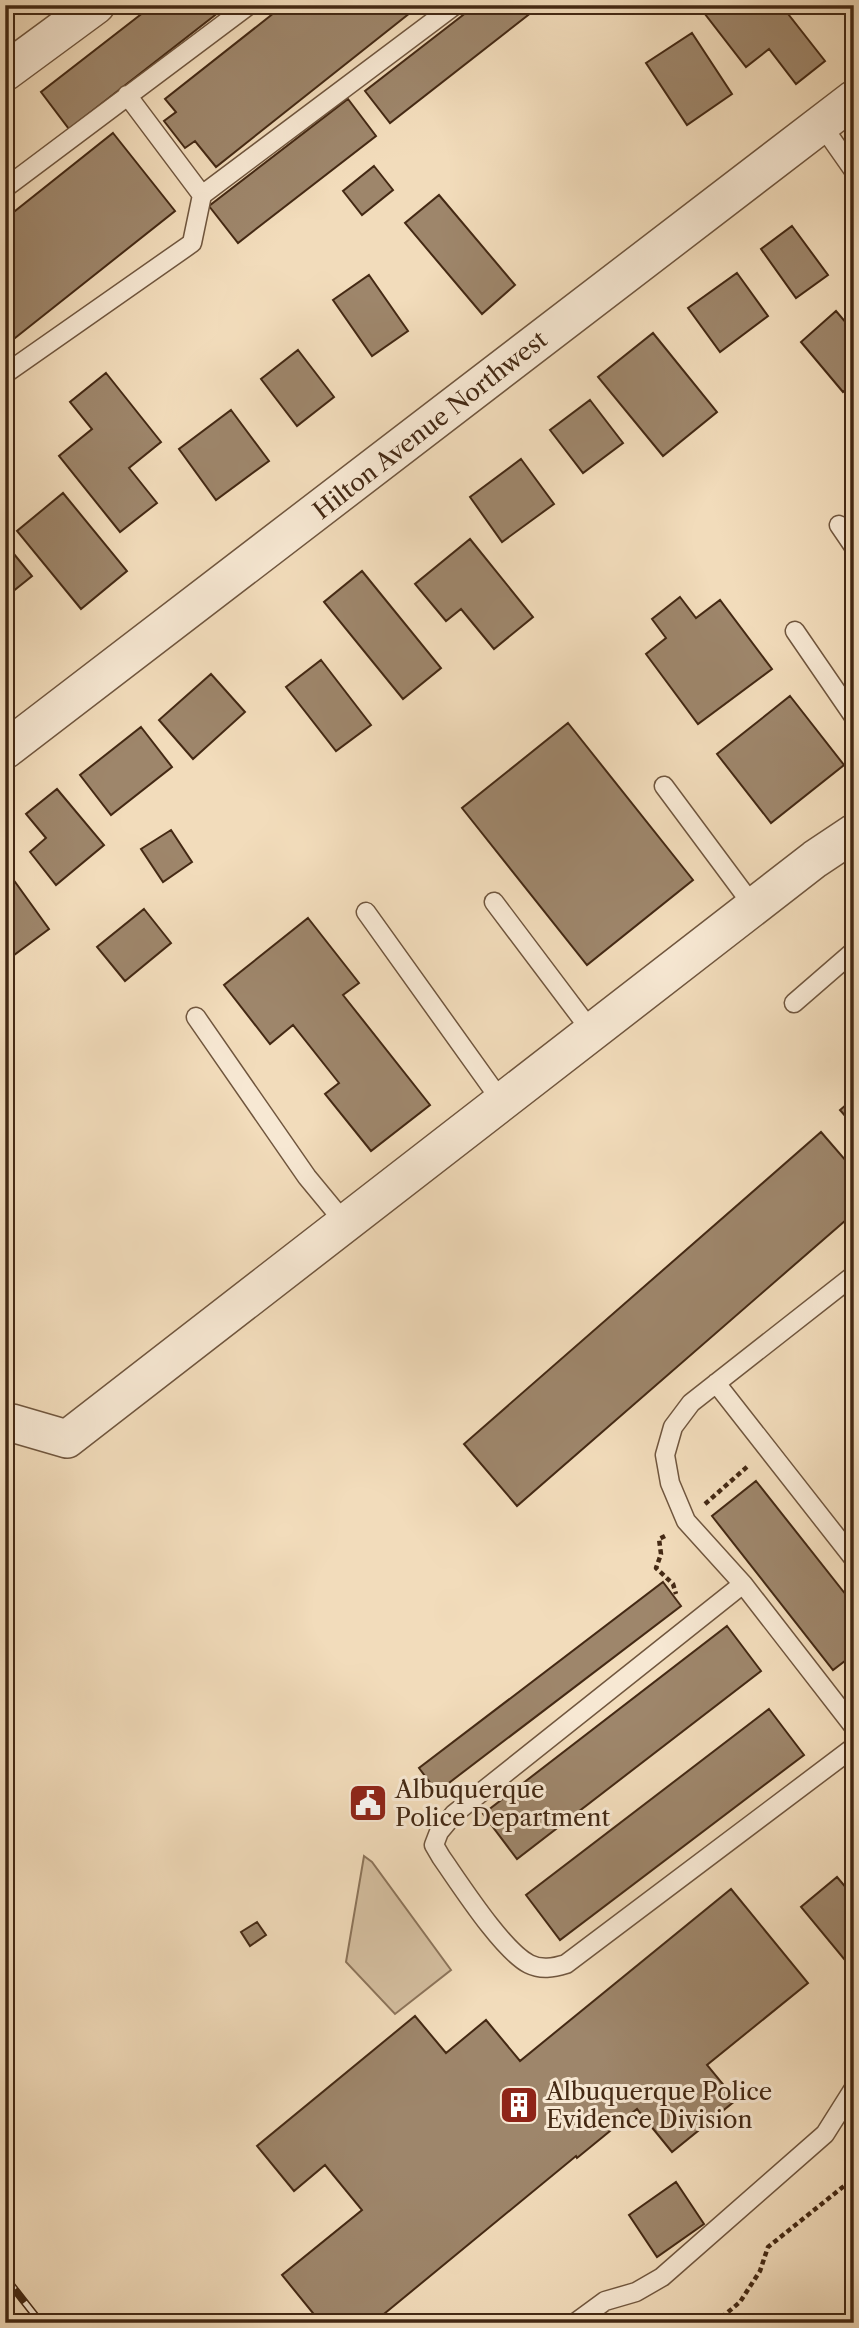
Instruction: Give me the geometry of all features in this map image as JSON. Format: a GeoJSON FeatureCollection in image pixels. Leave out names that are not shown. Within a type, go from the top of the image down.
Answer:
{"type":"FeatureCollection","features":[{"type":"Feature","properties":{"kind":"street"},"geometry":{"type":"LineString","coordinates":[[5,72],[96,5]]}},
{"type":"Feature","properties":{"kind":"street","name":"Hilton Avenue Northwest"},"geometry":{"type":"LineString","coordinates":[[5,750],[854,99]]}},
{"type":"Feature","properties":{"kind":"street"},"geometry":{"type":"LineString","coordinates":[[12,1423],[67,1439],[754,907],[854,833]]}},
{"type":"Feature","properties":{"kind":"lane"},"geometry":{"type":"LineString","coordinates":[[5,188],[249,5]]}},
{"type":"Feature","properties":{"kind":"lane"},"geometry":{"type":"LineString","coordinates":[[5,374],[192,243],[202,195],[455,5]]}},
{"type":"Feature","properties":{"kind":"lane"},"geometry":{"type":"LineString","coordinates":[[127,96],[202,195]]}},
{"type":"Feature","properties":{"kind":"lane"},"geometry":{"type":"LineString","coordinates":[[821,124],[854,170]]}},
{"type":"Feature","properties":{"kind":"lane"},"geometry":{"type":"LineString","coordinates":[[839,525],[854,547]]}},
{"type":"Feature","properties":{"kind":"lane"},"geometry":{"type":"LineString","coordinates":[[795,631],[854,718]]}},
{"type":"Feature","properties":{"kind":"lane"},"geometry":{"type":"LineString","coordinates":[[664,786],[754,907]]}},
{"type":"Feature","properties":{"kind":"lane"},"geometry":{"type":"LineString","coordinates":[[494,902],[592,1032]]}},
{"type":"Feature","properties":{"kind":"lane"},"geometry":{"type":"LineString","coordinates":[[366,912],[502,1102]]}},
{"type":"Feature","properties":{"kind":"lane"},"geometry":{"type":"LineString","coordinates":[[793,1003],[854,951]]}},
{"type":"Feature","properties":{"kind":"lane"},"geometry":{"type":"LineString","coordinates":[[195,1017],[307,1177],[345,1223]]}},
{"type":"Feature","properties":{"kind":"lane"},"geometry":{"type":"LineString","coordinates":[[854,1276],[691,1403],[673,1427],[665,1455],[670,1483],[686,1521],[743,1584],[854,1727]]}},
{"type":"Feature","properties":{"kind":"lane"},"geometry":{"type":"LineString","coordinates":[[716,1383],[854,1559]]}},
{"type":"Feature","properties":{"kind":"lane"},"geometry":{"type":"LineString","coordinates":[[743,1584],[454,1814],[439,1832],[435,1845],[440,1857],[504,1942],[531,1965],[550,1969],[566,1964],[854,1747]]}},
{"type":"Feature","properties":{"kind":"lane"},"geometry":{"type":"LineString","coordinates":[[575,2323],[605,2301],[636,2292],[662,2277],[825,2134],[854,2088]]}},
{"type":"Feature","properties":{"kind":"path"},"geometry":{"type":"LineString","coordinates":[[704,1506],[754,1461]]}},
{"type":"Feature","properties":{"kind":"path"},"geometry":{"type":"LineString","coordinates":[[675,1531],[659,1539],[661,1554],[656,1568],[673,1584],[676,1594]]}},
{"type":"Feature","properties":{"kind":"path"},"geometry":{"type":"LineString","coordinates":[[715,2323],[740,2302],[760,2271],[768,2247],[854,2178]]}},
{"type":"Feature","properties":{"kind":"shaded area"},"geometry":{"type":"Polygon","coordinates":[[[364,1856],[372,1862],[451,1970],[395,2014],[346,1962],[364,1856]]]}},
{"type":"Feature","properties":{"kind":"building"},"geometry":{"type":"Polygon","coordinates":[[[153,5],[228,5],[69,129],[41,92],[153,5]]]}},
{"type":"Feature","properties":{"kind":"building"},"geometry":{"type":"Polygon","coordinates":[[[284,5],[420,5],[216,167],[195,141],[185,148],[164,121],[176,112],[165,99],[284,5]]]}},
{"type":"Feature","properties":{"kind":"building"},"geometry":{"type":"Polygon","coordinates":[[[476,5],[541,5],[390,123],[365,91],[476,5]]]}},
{"type":"Feature","properties":{"kind":"building"},"geometry":{"type":"Polygon","coordinates":[[[698,5],[781,5],[825,61],[796,84],[769,49],[746,67],[698,5]]]}},
{"type":"Feature","properties":{"kind":"building"},"geometry":{"type":"Polygon","coordinates":[[[692,33],[732,94],[687,125],[646,63],[692,33]]]}},
{"type":"Feature","properties":{"kind":"building"},"geometry":{"type":"Polygon","coordinates":[[[348,99],[376,136],[238,243],[209,206],[348,99]]]}},
{"type":"Feature","properties":{"kind":"building"},"geometry":{"type":"Polygon","coordinates":[[[113,133],[175,211],[5,346],[5,219],[113,133]]]}},
{"type":"Feature","properties":{"kind":"building"},"geometry":{"type":"Polygon","coordinates":[[[374,166],[393,190],[362,215],[343,191],[374,166]]]}},
{"type":"Feature","properties":{"kind":"building"},"geometry":{"type":"Polygon","coordinates":[[[439,195],[515,285],[482,314],[405,223],[439,195]]]}},
{"type":"Feature","properties":{"kind":"building"},"geometry":{"type":"Polygon","coordinates":[[[792,226],[828,275],[796,298],[761,249],[792,226]]]}},
{"type":"Feature","properties":{"kind":"building"},"geometry":{"type":"Polygon","coordinates":[[[737,273],[768,316],[720,352],[688,308],[737,273]]]}},
{"type":"Feature","properties":{"kind":"building"},"geometry":{"type":"Polygon","coordinates":[[[369,275],[408,331],[372,356],[333,300],[369,275]]]}},
{"type":"Feature","properties":{"kind":"building"},"geometry":{"type":"Polygon","coordinates":[[[836,311],[854,332],[854,383],[843,392],[801,342],[836,311]]]}},
{"type":"Feature","properties":{"kind":"building"},"geometry":{"type":"Polygon","coordinates":[[[653,333],[717,412],[663,456],[598,377],[653,333]]]}},
{"type":"Feature","properties":{"kind":"building"},"geometry":{"type":"Polygon","coordinates":[[[298,350],[334,397],[297,426],[261,379],[298,350]]]}},
{"type":"Feature","properties":{"kind":"building"},"geometry":{"type":"Polygon","coordinates":[[[106,373],[161,442],[129,468],[157,503],[120,532],[59,456],[92,429],[70,402],[106,373]]]}},
{"type":"Feature","properties":{"kind":"building"},"geometry":{"type":"Polygon","coordinates":[[[590,400],[623,443],[583,473],[550,430],[590,400]]]}},
{"type":"Feature","properties":{"kind":"building"},"geometry":{"type":"Polygon","coordinates":[[[231,410],[269,461],[216,500],[179,449],[231,410]]]}},
{"type":"Feature","properties":{"kind":"building"},"geometry":{"type":"Polygon","coordinates":[[[521,459],[554,504],[502,542],[470,497],[521,459]]]}},
{"type":"Feature","properties":{"kind":"building"},"geometry":{"type":"Polygon","coordinates":[[[63,493],[127,571],[81,609],[17,531],[63,493]]]}},
{"type":"Feature","properties":{"kind":"building"},"geometry":{"type":"Polygon","coordinates":[[[470,539],[533,617],[494,649],[461,609],[446,621],[415,584],[470,539]]]}},
{"type":"Feature","properties":{"kind":"building"},"geometry":{"type":"Polygon","coordinates":[[[5,543],[32,576],[6,597],[5,596],[5,543]]]}},
{"type":"Feature","properties":{"kind":"building"},"geometry":{"type":"Polygon","coordinates":[[[362,571],[441,668],[403,699],[324,602],[362,571]]]}},
{"type":"Feature","properties":{"kind":"building"},"geometry":{"type":"Polygon","coordinates":[[[680,597],[696,618],[720,600],[772,669],[698,724],[646,654],[666,638],[652,619],[680,597]]]}},
{"type":"Feature","properties":{"kind":"building"},"geometry":{"type":"Polygon","coordinates":[[[321,660],[371,725],[336,751],[286,687],[321,660]]]}},
{"type":"Feature","properties":{"kind":"building"},"geometry":{"type":"Polygon","coordinates":[[[211,674],[245,712],[193,759],[159,720],[211,674]]]}},
{"type":"Feature","properties":{"kind":"building"},"geometry":{"type":"Polygon","coordinates":[[[790,696],[844,765],[771,823],[717,754],[790,696]]]}},
{"type":"Feature","properties":{"kind":"building"},"geometry":{"type":"Polygon","coordinates":[[[568,723],[693,880],[587,965],[462,808],[568,723]]]}},
{"type":"Feature","properties":{"kind":"building"},"geometry":{"type":"Polygon","coordinates":[[[141,727],[172,767],[111,815],[80,775],[141,727]]]}},
{"type":"Feature","properties":{"kind":"building"},"geometry":{"type":"Polygon","coordinates":[[[57,789],[104,845],[56,885],[30,852],[46,838],[26,814],[57,789]]]}},
{"type":"Feature","properties":{"kind":"building"},"geometry":{"type":"Polygon","coordinates":[[[171,830],[192,862],[163,882],[141,849],[171,830]]]}},
{"type":"Feature","properties":{"kind":"building"},"geometry":{"type":"Polygon","coordinates":[[[5,868],[49,929],[10,958],[5,951],[5,868]]]}},
{"type":"Feature","properties":{"kind":"building"},"geometry":{"type":"Polygon","coordinates":[[[144,909],[171,943],[125,981],[97,947],[144,909]]]}},
{"type":"Feature","properties":{"kind":"building"},"geometry":{"type":"Polygon","coordinates":[[[308,918],[359,983],[343,995],[430,1105],[371,1151],[325,1094],[339,1083],[293,1025],[270,1044],[224,985],[308,918]]]}},
{"type":"Feature","properties":{"kind":"building"},"geometry":{"type":"Polygon","coordinates":[[[854,1098],[854,1126],[840,1110],[854,1098]]]}},
{"type":"Feature","properties":{"kind":"building"},"geometry":{"type":"Polygon","coordinates":[[[821,1132],[854,1170],[854,1213],[517,1506],[464,1444],[821,1132]]]}},
{"type":"Feature","properties":{"kind":"building"},"geometry":{"type":"Polygon","coordinates":[[[756,1481],[854,1605],[854,1654],[833,1670],[712,1516],[756,1481]]]}},
{"type":"Feature","properties":{"kind":"building"},"geometry":{"type":"Polygon","coordinates":[[[663,1582],[681,1606],[437,1792],[419,1768],[663,1582]]]}},
{"type":"Feature","properties":{"kind":"building"},"geometry":{"type":"Polygon","coordinates":[[[727,1626],[761,1671],[517,1859],[483,1814],[727,1626]]]}},
{"type":"Feature","properties":{"kind":"building"},"geometry":{"type":"Polygon","coordinates":[[[769,1709],[804,1755],[560,1940],[526,1895],[769,1709]]]}},
{"type":"Feature","properties":{"kind":"building"},"geometry":{"type":"Polygon","coordinates":[[[837,1877],[854,1897],[854,1971],[801,1907],[837,1877]]]}},
{"type":"Feature","properties":{"kind":"building","name":"Albuquerque Police Evidence Division"},"geometry":{"type":"Polygon","coordinates":[[[731,1889],[808,1983],[707,2065],[736,2100],[672,2152],[637,2109],[373,2323],[321,2323],[282,2275],[362,2210],[325,2165],[294,2191],[257,2146],[415,2016],[446,2053],[486,2020],[520,2061],[731,1889]]]}},
{"type":"Feature","properties":{"kind":"building"},"geometry":{"type":"Polygon","coordinates":[[[257,1922],[266,1935],[250,1946],[241,1932],[257,1922]]]}},
{"type":"Feature","properties":{"kind":"building"},"geometry":{"type":"Polygon","coordinates":[[[676,2182],[704,2224],[657,2257],[629,2215],[676,2182]]]}},
{"type":"Feature","properties":{"kind":"railway"},"geometry":{"type":"LineString","coordinates":[[5,2277],[41,2323]]}},
{"type":"Feature","properties":{"kind":"railway"},"geometry":{"type":"LineString","coordinates":[[5,2313],[13,2323]]}},
{"type":"Feature","properties":{"kind":"place","name":"Albuquerque Police Department"},"geometry":{"type":"Point","coordinates":[368,1803]}},
{"type":"Feature","properties":{"kind":"place","name":"Albuquerque Police Evidence Division"},"geometry":{"type":"Point","coordinates":[519,2105]}}]}
